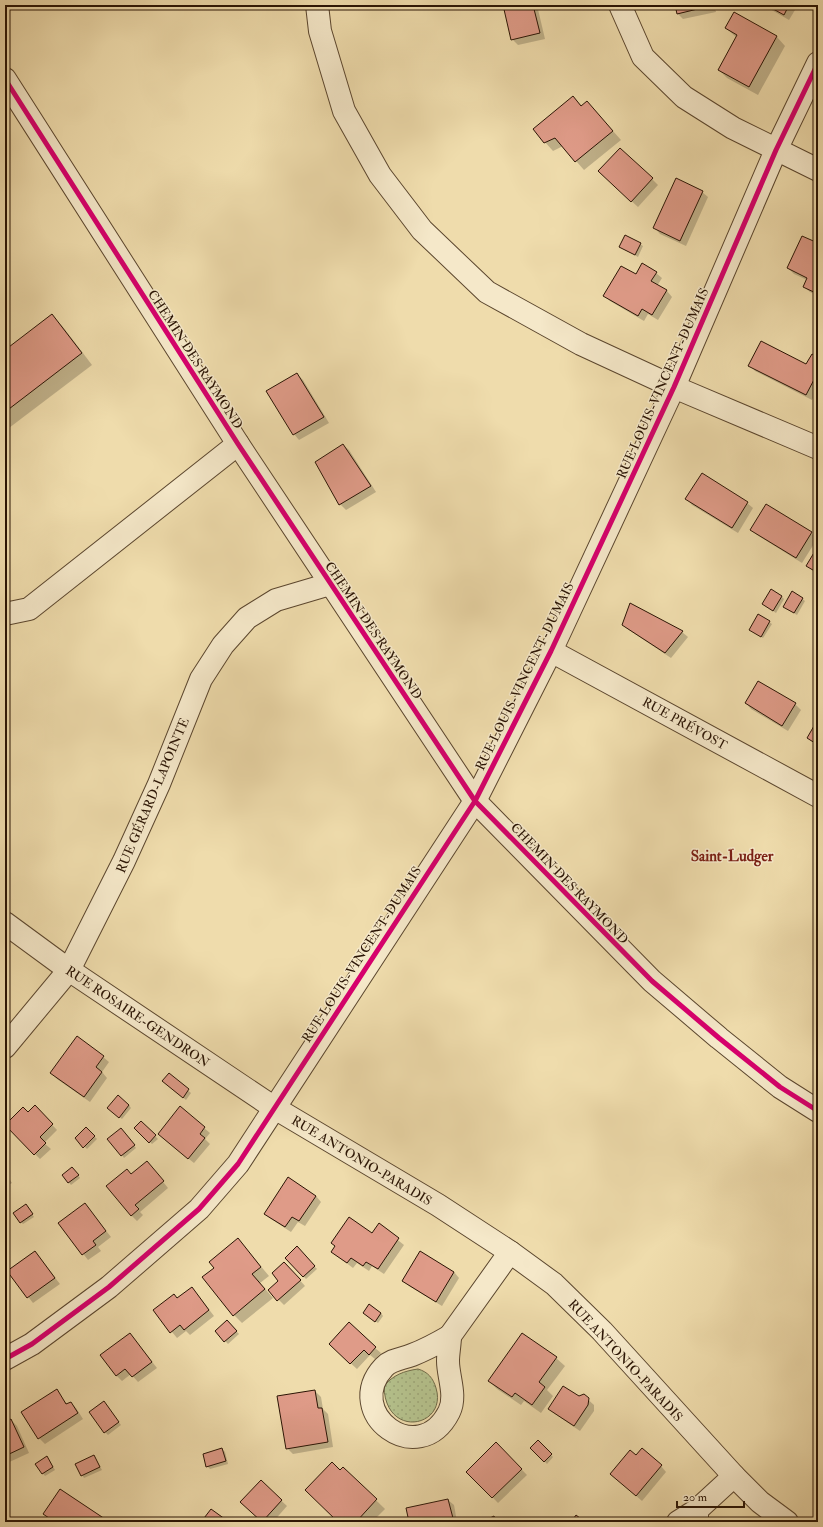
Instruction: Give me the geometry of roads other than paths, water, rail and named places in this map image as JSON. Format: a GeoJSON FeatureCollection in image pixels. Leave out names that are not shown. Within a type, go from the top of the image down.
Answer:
{"type":"FeatureCollection","features":[{"type":"Feature","properties":{"kind":"street"},"geometry":{"type":"LineString","coordinates":[[318,5],[320,31],[344,111],[380,175],[422,230],[487,292],[581,344],[674,387],[818,448]]}},
{"type":"Feature","properties":{"kind":"street"},"geometry":{"type":"LineString","coordinates":[[620,5],[643,57],[684,97],[733,128],[818,170]]}},
{"type":"Feature","properties":{"kind":"street","name":"RUE LOUIS-VINCENT-DUMAIS"},"geometry":{"type":"LineString","coordinates":[[5,1359],[32,1344],[109,1287],[199,1209],[238,1164],[273,1107],[475,801],[551,651],[674,387],[776,150],[818,63]]}},
{"type":"Feature","properties":{"kind":"street","name":"CHEMIN DES RAYMOND"},"geometry":{"type":"LineString","coordinates":[[5,79],[238,444],[475,801],[652,981],[718,1038],[780,1087],[818,1111]]}},
{"type":"Feature","properties":{"kind":"street"},"geometry":{"type":"LineString","coordinates":[[5,614],[29,609],[238,444]]}},
{"type":"Feature","properties":{"kind":"street","name":"RUE GÉRARD-LAPOINTE"},"geometry":{"type":"LineString","coordinates":[[5,1047],[69,970],[124,862],[159,784],[201,679],[223,645],[247,618],[276,600],[330,584]]}},
{"type":"Feature","properties":{"kind":"street","name":"RUE PRÉVOST"},"geometry":{"type":"LineString","coordinates":[[551,651],[818,796]]}},
{"type":"Feature","properties":{"kind":"street","name":"RUE ROSAIRE-GENDRON"},"geometry":{"type":"LineString","coordinates":[[5,922],[69,970],[273,1107]]}},
{"type":"Feature","properties":{"kind":"street","name":"RUE ANTONIO-PARADIS"},"geometry":{"type":"LineString","coordinates":[[273,1107],[438,1205],[510,1252],[554,1284],[602,1331],[734,1476],[760,1502],[787,1522]]}},
{"type":"Feature","properties":{"kind":"street"},"geometry":{"type":"LineString","coordinates":[[450,1336],[448,1360],[453,1397],[450,1410],[444,1422],[423,1436],[410,1437],[397,1434],[385,1427],[377,1416],[372,1404],[372,1390],[377,1377],[385,1366],[396,1359],[416,1353],[450,1336],[510,1252]]}},
{"type":"Feature","properties":{"kind":"street"},"geometry":{"type":"LineString","coordinates":[[678,1522],[697,1516],[734,1476]]}},
{"type":"Feature","properties":{"kind":"district","name":"Saint-Ludger"},"geometry":{"type":"Point","coordinates":[732,856]}}]}
